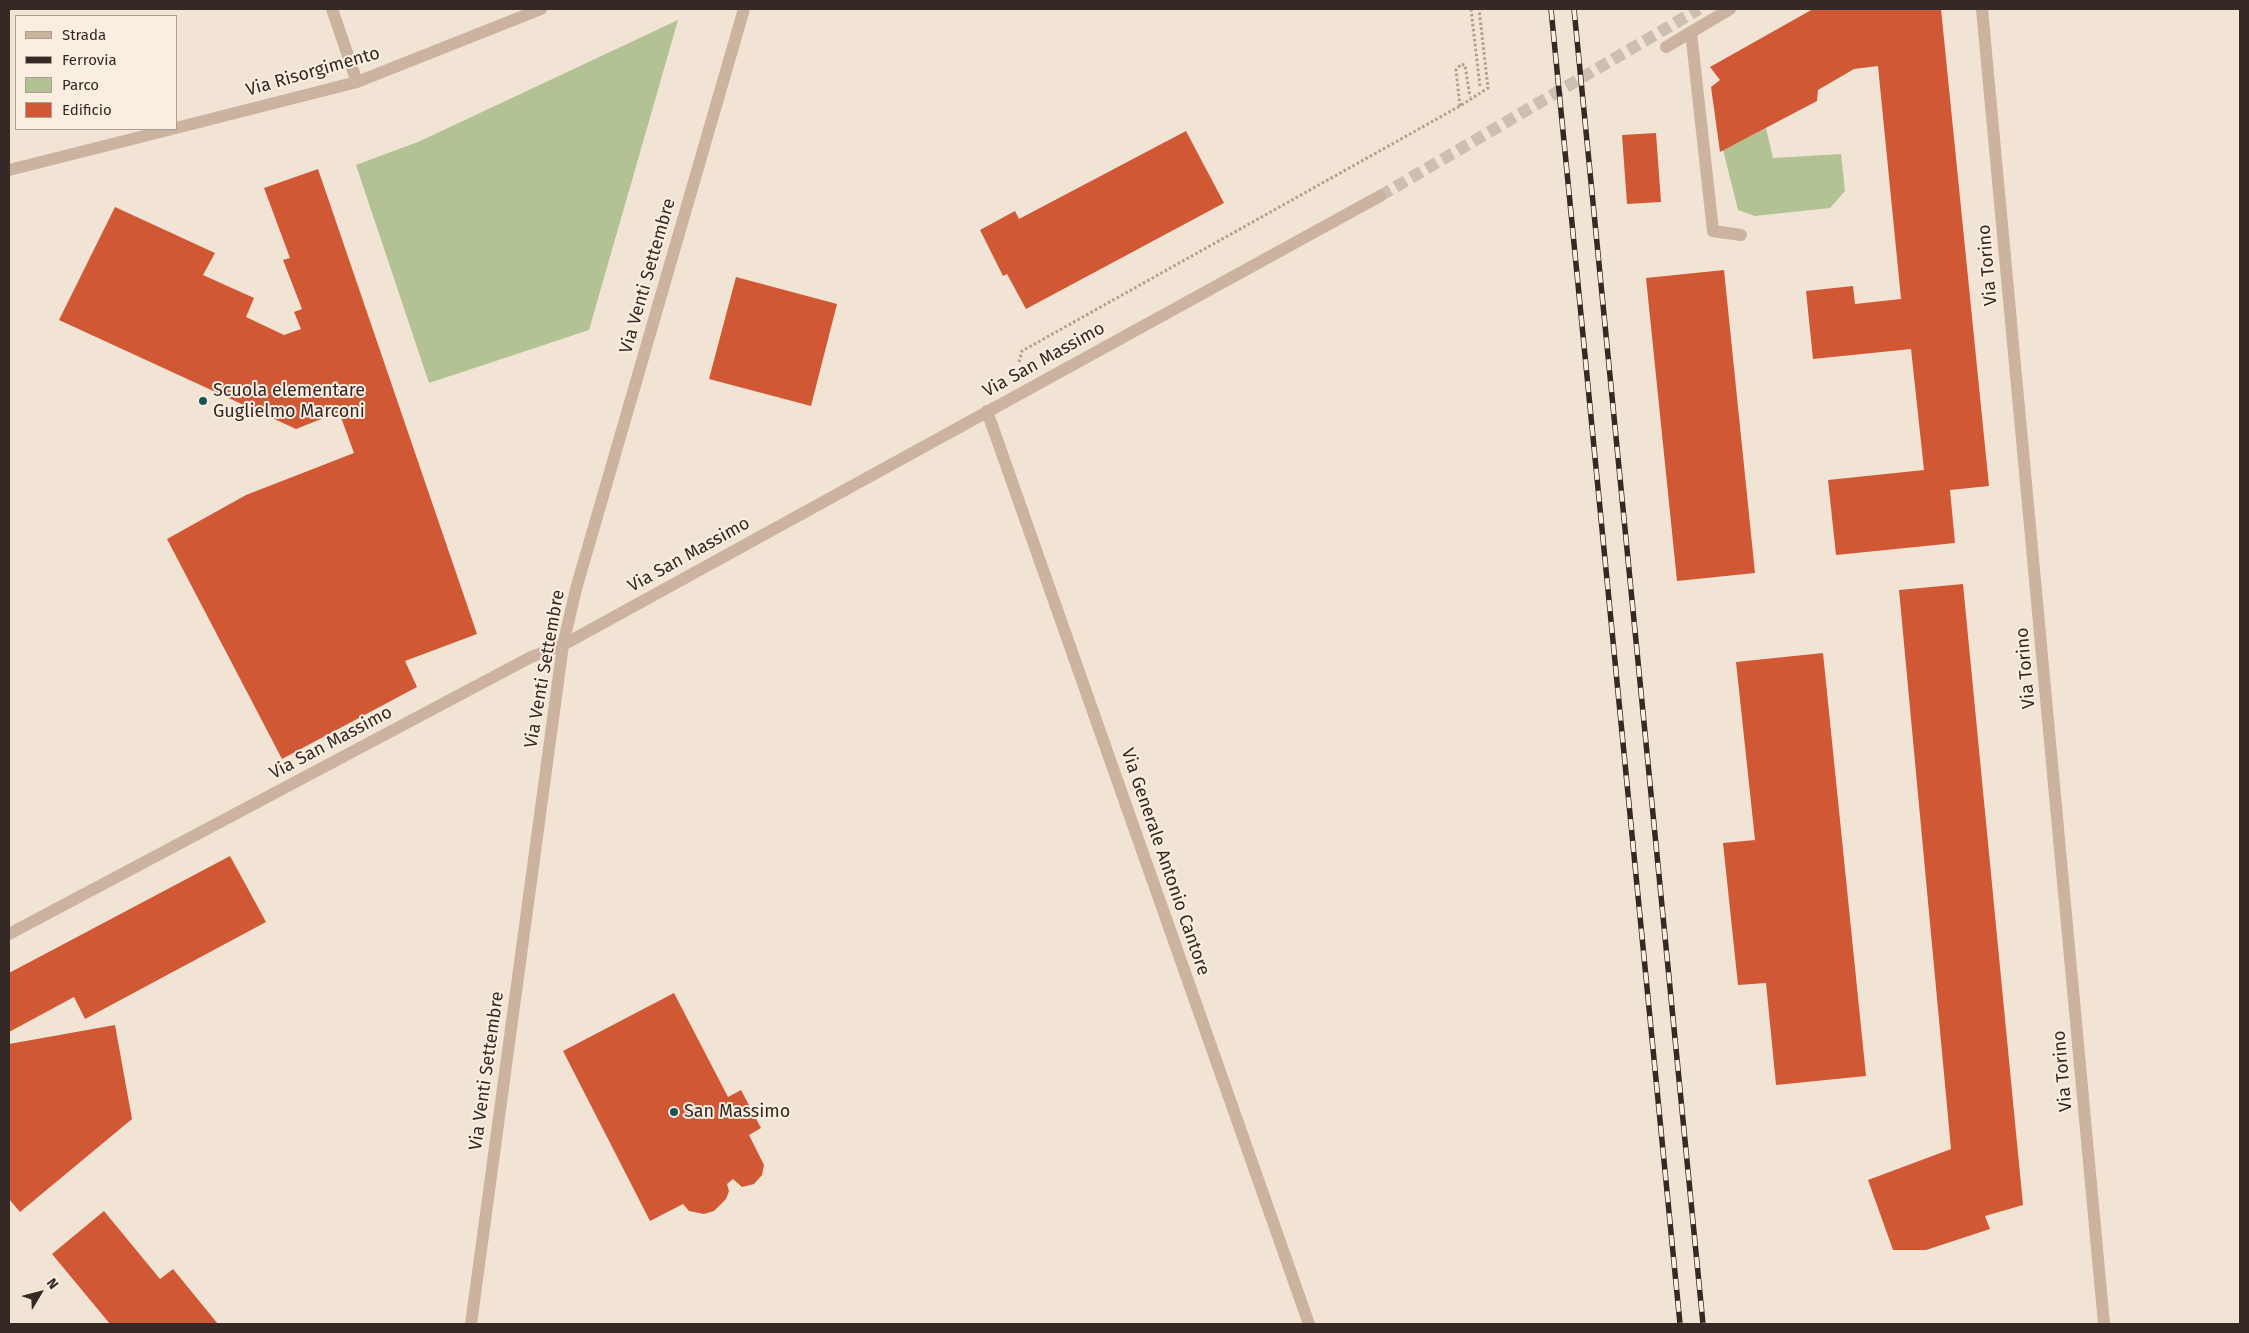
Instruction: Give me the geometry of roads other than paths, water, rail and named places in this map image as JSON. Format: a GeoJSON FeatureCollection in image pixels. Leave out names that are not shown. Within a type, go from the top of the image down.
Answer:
{"type":"FeatureCollection","features":[{"type":"Feature","properties":{"kind":"street"},"geometry":{"type":"LineString","coordinates":[[332,9],[357,82]]}},
{"type":"Feature","properties":{"kind":"street","name":"Via Risorgimento"},"geometry":{"type":"LineString","coordinates":[[178,127],[357,82],[541,9]]}},
{"type":"Feature","properties":{"kind":"street","name":"Via Venti Settembre"},"geometry":{"type":"LineString","coordinates":[[470,1324],[563,645],[576,588],[744,9]]}},
{"type":"Feature","properties":{"kind":"street"},"geometry":{"type":"LineString","coordinates":[[1666,47],[1730,9]]}},
{"type":"Feature","properties":{"kind":"street","name":"Via Torino"},"geometry":{"type":"LineString","coordinates":[[1982,9],[2104,1324]]}},
{"type":"Feature","properties":{"kind":"street"},"geometry":{"type":"LineString","coordinates":[[1691,32],[1713,231],[1741,235]]}},
{"type":"Feature","properties":{"kind":"street"},"geometry":{"type":"LineString","coordinates":[[9,170],[168,130]]}},
{"type":"Feature","properties":{"kind":"street","name":"Via San Massimo"},"geometry":{"type":"LineString","coordinates":[[9,934],[531,657],[563,645],[1380,196]]}},
{"type":"Feature","properties":{"kind":"street","name":"Via Generale Antonio Cantore"},"geometry":{"type":"LineString","coordinates":[[988,411],[1310,1324]]}},
{"type":"Feature","properties":{"kind":"tunnel"},"geometry":{"type":"LineString","coordinates":[[1380,196],[1699,9]]}},
{"type":"Feature","properties":{"kind":"railway"},"geometry":{"type":"LineString","coordinates":[[1551,9],[1680,1324]]}},
{"type":"Feature","properties":{"kind":"railway"},"geometry":{"type":"LineString","coordinates":[[1574,9],[1703,1324]]}},
{"type":"Feature","properties":{"kind":"place","name":"Scuola elementare Guglielmo Marconi"},"geometry":{"type":"Point","coordinates":[203,401]}},
{"type":"Feature","properties":{"kind":"place","name":"San Massimo"},"geometry":{"type":"Point","coordinates":[674,1112]}}]}
